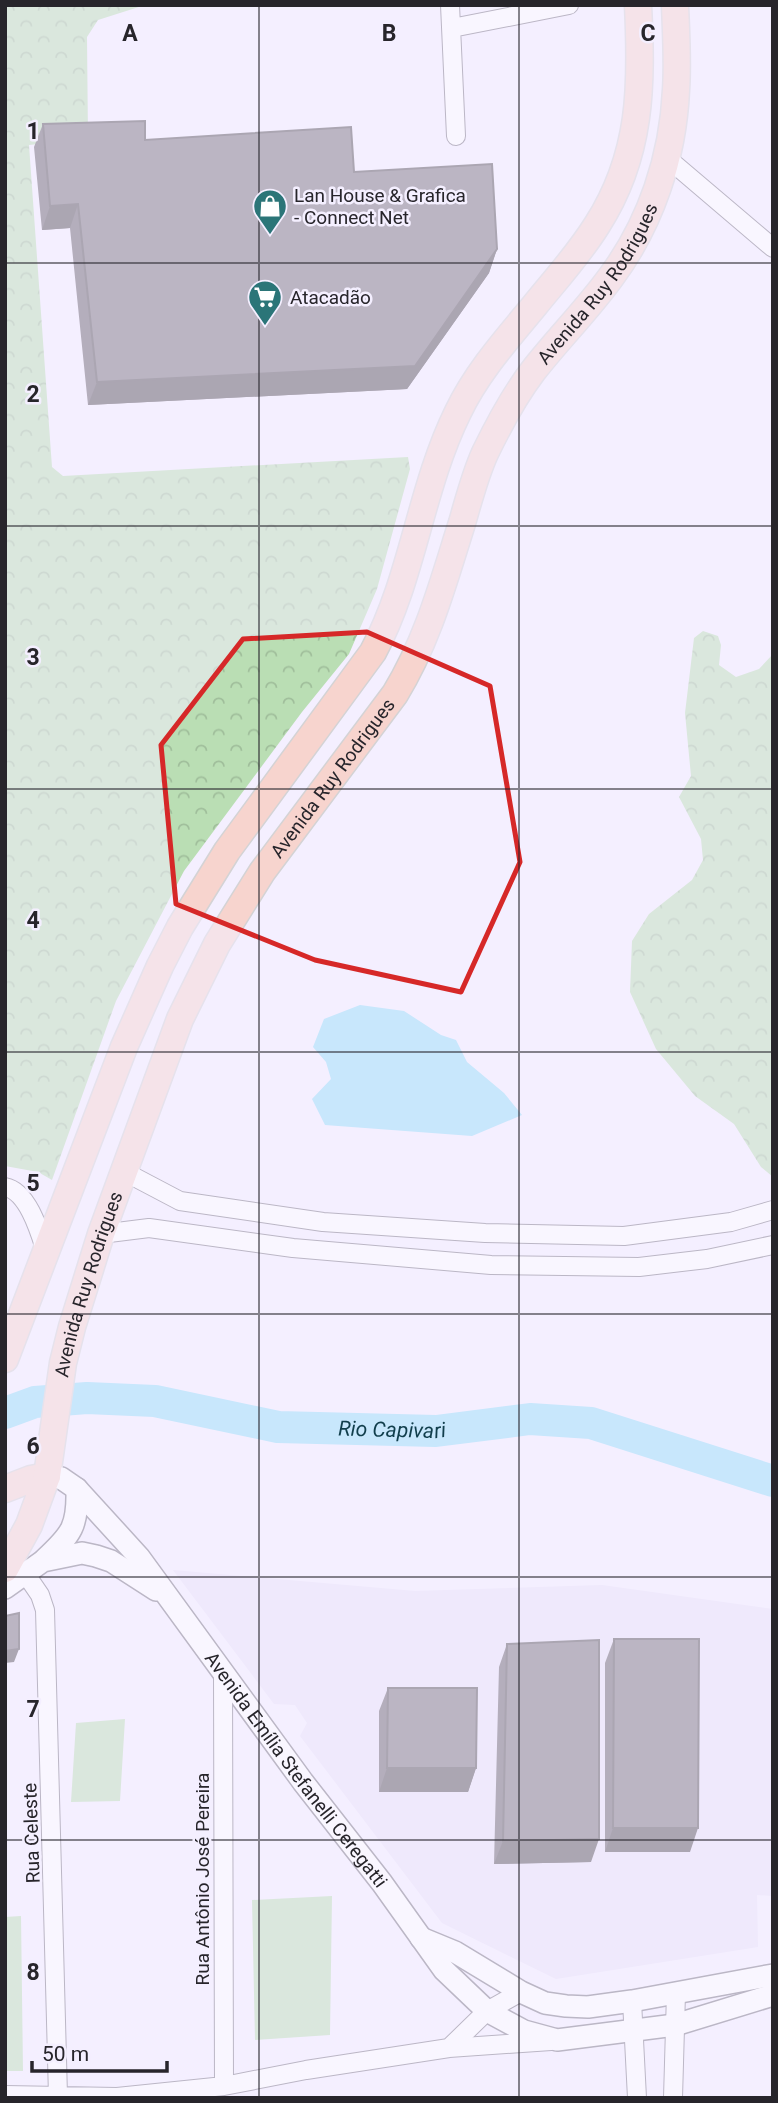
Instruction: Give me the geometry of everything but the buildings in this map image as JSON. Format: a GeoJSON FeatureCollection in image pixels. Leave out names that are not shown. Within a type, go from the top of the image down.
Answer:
{"type":"FeatureCollection","features":[{"type":"Feature","properties":{"kind":"main road","name":"Avenida Ruy Rodrigues"},"geometry":{"type":"LineString","coordinates":[[5,1359],[128,1037],[180,927],[226,851],[373,652],[391,616],[433,474],[458,412],[485,365],[577,253],[598,224],[613,195],[624,169],[638,111],[638,5]]}},
{"type":"Feature","properties":{"kind":"main road","name":"Avenida Ruy Rodrigues"},"geometry":{"type":"LineString","coordinates":[[15,1571],[47,1476],[63,1363],[72,1327],[123,1171],[180,1019],[217,944],[262,872],[407,675],[435,611],[483,457],[504,413],[532,372],[610,278],[656,196],[674,122],[675,5]]}},
{"type":"Feature","properties":{"kind":"main road"},"geometry":{"type":"LineString","coordinates":[[5,1489],[47,1476]]}},
{"type":"Feature","properties":{"kind":"street"},"geometry":{"type":"LineString","coordinates":[[450,5],[456,136]]}},
{"type":"Feature","properties":{"kind":"street"},"geometry":{"type":"LineString","coordinates":[[452,28],[569,5]]}},
{"type":"Feature","properties":{"kind":"street"},"geometry":{"type":"LineString","coordinates":[[666,157],[773,248]]}},
{"type":"Feature","properties":{"kind":"street"},"geometry":{"type":"LineString","coordinates":[[123,1171],[180,1202],[323,1222],[485,1233],[624,1237],[731,1222],[773,1210]]}},
{"type":"Feature","properties":{"kind":"street"},"geometry":{"type":"LineString","coordinates":[[5,1186],[12,1188],[33,1213],[46,1252]]}},
{"type":"Feature","properties":{"kind":"street"},"geometry":{"type":"LineString","coordinates":[[731,1222],[742,1251]]}},
{"type":"Feature","properties":{"kind":"street"},"geometry":{"type":"LineString","coordinates":[[101,1234],[149,1228],[293,1248],[491,1265],[639,1267],[707,1259],[773,1245]]}},
{"type":"Feature","properties":{"kind":"street","name":"Avenida Emília Stefanelli Ceregatti"},"geometry":{"type":"LineString","coordinates":[[47,1476],[61,1478],[77,1489],[139,1557],[303,1782],[382,1883],[443,1970],[487,2011],[524,2031],[557,2040]]}},
{"type":"Feature","properties":{"kind":"street"},"geometry":{"type":"LineString","coordinates":[[43,1560],[58,1547],[72,1528],[77,1510],[77,1489]]}},
{"type":"Feature","properties":{"kind":"street","name":"Avenida Emília Stefanelli Ceregatti"},"geometry":{"type":"LineString","coordinates":[[5,1588],[15,1571],[43,1560],[69,1554],[96,1556],[129,1571],[172,1602]]}},
{"type":"Feature","properties":{"kind":"street","name":"Rua Celeste"},"geometry":{"type":"LineString","coordinates":[[15,1571],[40,1595],[45,1610],[58,2096]]}},
{"type":"Feature","properties":{"kind":"street","name":"Rua Antônio José Pereira"},"geometry":{"type":"LineString","coordinates":[[223,1672],[224,2086]]}},
{"type":"Feature","properties":{"kind":"street"},"geometry":{"type":"LineString","coordinates":[[419,1937],[455,1952],[521,1992],[545,2003],[566,2006],[588,2007],[632,2001],[773,1975]]}},
{"type":"Feature","properties":{"kind":"street"},"geometry":{"type":"LineString","coordinates":[[449,2048],[487,2011],[521,1992]]}},
{"type":"Feature","properties":{"kind":"street"},"geometry":{"type":"LineString","coordinates":[[673,2098],[676,1993]]}},
{"type":"Feature","properties":{"kind":"street","name":"Avenida Emília Stefanelli Ceregatti"},"geometry":{"type":"LineString","coordinates":[[5,2095],[117,2097],[224,2086],[306,2070],[449,2048],[518,2045],[675,2025],[773,1995]]}},
{"type":"Feature","properties":{"kind":"street"},"geometry":{"type":"LineString","coordinates":[[632,2001],[638,2098]]}},
{"type":"Feature","properties":{"kind":"highlighted area"},"geometry":{"type":"Polygon","coordinates":[[[367,632],[490,686],[520,862],[461,992],[315,960],[176,904],[161,745],[243,639],[367,632]]]}},
{"type":"Feature","properties":{"kind":"shaded area"},"geometry":{"type":"Polygon","coordinates":[[[173,1570],[415,1591],[602,1585],[773,1609],[773,1896],[757,1895],[758,1947],[556,1979],[442,1923],[300,1736],[307,1723],[295,1705],[274,1704],[173,1570]]]}},
{"type":"Feature","properties":{"kind":"green space"},"geometry":{"type":"Polygon","coordinates":[[[5,5],[145,5],[98,20],[87,37],[88,139],[29,145],[52,467],[63,476],[408,457],[410,469],[377,589],[349,654],[302,712],[184,871],[116,1001],[52,1180],[38,1172],[5,1166],[5,5]]]}},
{"type":"Feature","properties":{"kind":"green space"},"geometry":{"type":"Polygon","coordinates":[[[703,631],[718,636],[721,645],[719,665],[736,677],[759,669],[773,654],[773,1177],[761,1167],[734,1124],[695,1096],[656,1049],[630,992],[632,941],[649,914],[692,880],[703,860],[701,839],[679,797],[691,776],[685,713],[694,638],[703,631]]]}},
{"type":"Feature","properties":{"kind":"green space"},"geometry":{"type":"Polygon","coordinates":[[[125,1719],[120,1801],[71,1802],[76,1723],[125,1719]]]}},
{"type":"Feature","properties":{"kind":"green space"},"geometry":{"type":"Polygon","coordinates":[[[332,1896],[330,2035],[255,2040],[252,1900],[332,1896]]]}},
{"type":"Feature","properties":{"kind":"green space"},"geometry":{"type":"Polygon","coordinates":[[[21,1916],[23,2071],[5,2071],[5,1917],[21,1916]]]}},
{"type":"Feature","properties":{"kind":"water"},"geometry":{"type":"Polygon","coordinates":[[[360,1005],[404,1011],[441,1035],[456,1040],[467,1062],[504,1093],[522,1115],[472,1136],[325,1125],[312,1099],[331,1079],[326,1062],[313,1047],[324,1019],[360,1005]]]}},
{"type":"Feature","properties":{"kind":"waterway","name":"Rio Capivari"},"geometry":{"type":"LineString","coordinates":[[5,1413],[35,1402],[87,1398],[155,1401],[278,1427],[436,1431],[530,1419],[591,1423],[773,1481]]}},
{"type":"Feature","properties":{"kind":"place","name":"Lan House & Grafica - Connect Net"},"geometry":{"type":"Point","coordinates":[270,236]}},
{"type":"Feature","properties":{"kind":"place","name":"Atacadão"},"geometry":{"type":"Point","coordinates":[265,327]}}]}
